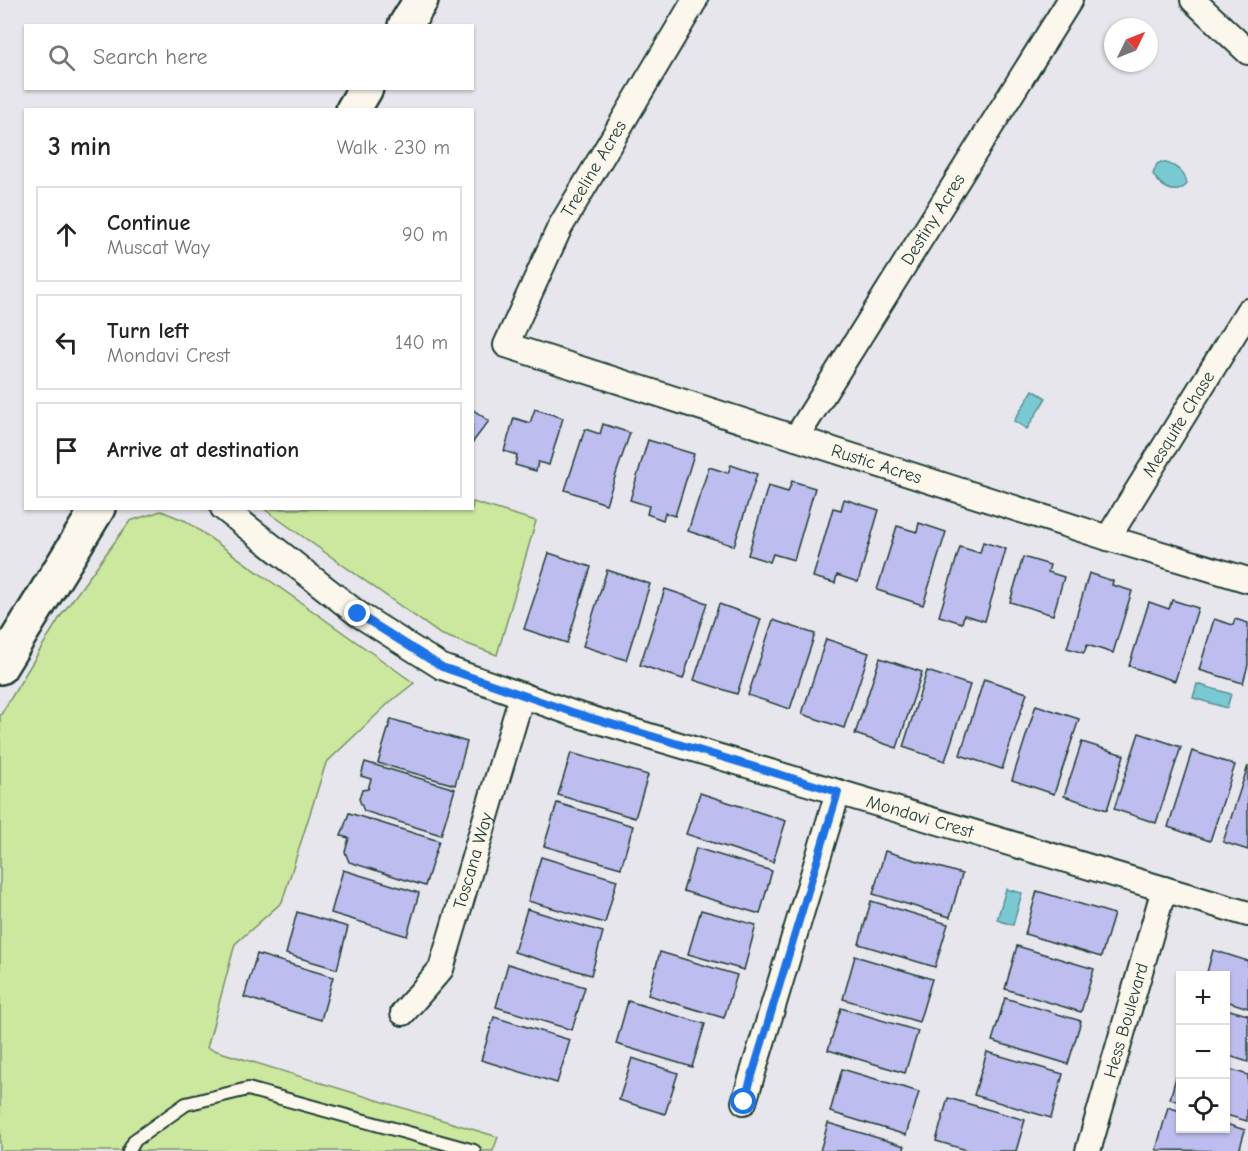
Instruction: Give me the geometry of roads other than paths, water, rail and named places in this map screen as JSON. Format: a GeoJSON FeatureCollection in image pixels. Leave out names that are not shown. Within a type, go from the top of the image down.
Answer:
{"type":"FeatureCollection","features":[{"type":"Feature","properties":{"kind":"main road"},"geometry":{"type":"LineString","coordinates":[[406,24],[421,0]]}},
{"type":"Feature","properties":{"kind":"main road"},"geometry":{"type":"LineString","coordinates":[[354,108],[365,90]]}},
{"type":"Feature","properties":{"kind":"main road"},"geometry":{"type":"LineString","coordinates":[[0,667],[97,510]]}},
{"type":"Feature","properties":{"kind":"street","name":"Treeline Acres"},"geometry":{"type":"LineString","coordinates":[[506,345],[560,227],[695,0]]}},
{"type":"Feature","properties":{"kind":"street","name":"Destiny Acres"},"geometry":{"type":"LineString","coordinates":[[796,438],[1070,0]]}},
{"type":"Feature","properties":{"kind":"street"},"geometry":{"type":"LineString","coordinates":[[1193,0],[1248,52]]}},
{"type":"Feature","properties":{"kind":"street","name":"Mesquite Chase"},"geometry":{"type":"LineString","coordinates":[[1108,538],[1248,311]]}},
{"type":"Feature","properties":{"kind":"street","name":"Rustic Acres"},"geometry":{"type":"LineString","coordinates":[[506,345],[1108,538],[1248,580]]}},
{"type":"Feature","properties":{"kind":"street","name":"Mondavi Crest"},"geometry":{"type":"LineString","coordinates":[[226,510],[358,614],[442,667],[572,712],[1248,914]]}},
{"type":"Feature","properties":{"kind":"street","name":"Toscana Way"},"geometry":{"type":"LineString","coordinates":[[403,1014],[441,969],[522,695]]}},
{"type":"Feature","properties":{"kind":"street"},"geometry":{"type":"LineString","coordinates":[[744,1102],[838,792]]}},
{"type":"Feature","properties":{"kind":"street","name":"Hess Boulevard"},"geometry":{"type":"LineString","coordinates":[[1088,1151],[1164,888]]}},
{"type":"Feature","properties":{"kind":"lane"},"geometry":{"type":"LineString","coordinates":[[129,1151],[135,1140],[186,1104],[248,1089],[474,1151]]}},
{"type":"Feature","properties":{"kind":"water"},"geometry":{"type":"Polygon","coordinates":[[[1161,162],[1178,169],[1187,184],[1178,190],[1173,190],[1160,183],[1153,174],[1157,164],[1161,162]]]}},
{"type":"Feature","properties":{"kind":"water"},"geometry":{"type":"Polygon","coordinates":[[[1033,390],[1046,398],[1027,429],[1014,421],[1033,390]]]}},
{"type":"Feature","properties":{"kind":"water"},"geometry":{"type":"Polygon","coordinates":[[[1197,684],[1231,694],[1227,708],[1193,698],[1197,684]]]}},
{"type":"Feature","properties":{"kind":"water"},"geometry":{"type":"Polygon","coordinates":[[[1006,889],[1022,893],[1013,925],[997,920],[1006,889]]]}}]}
